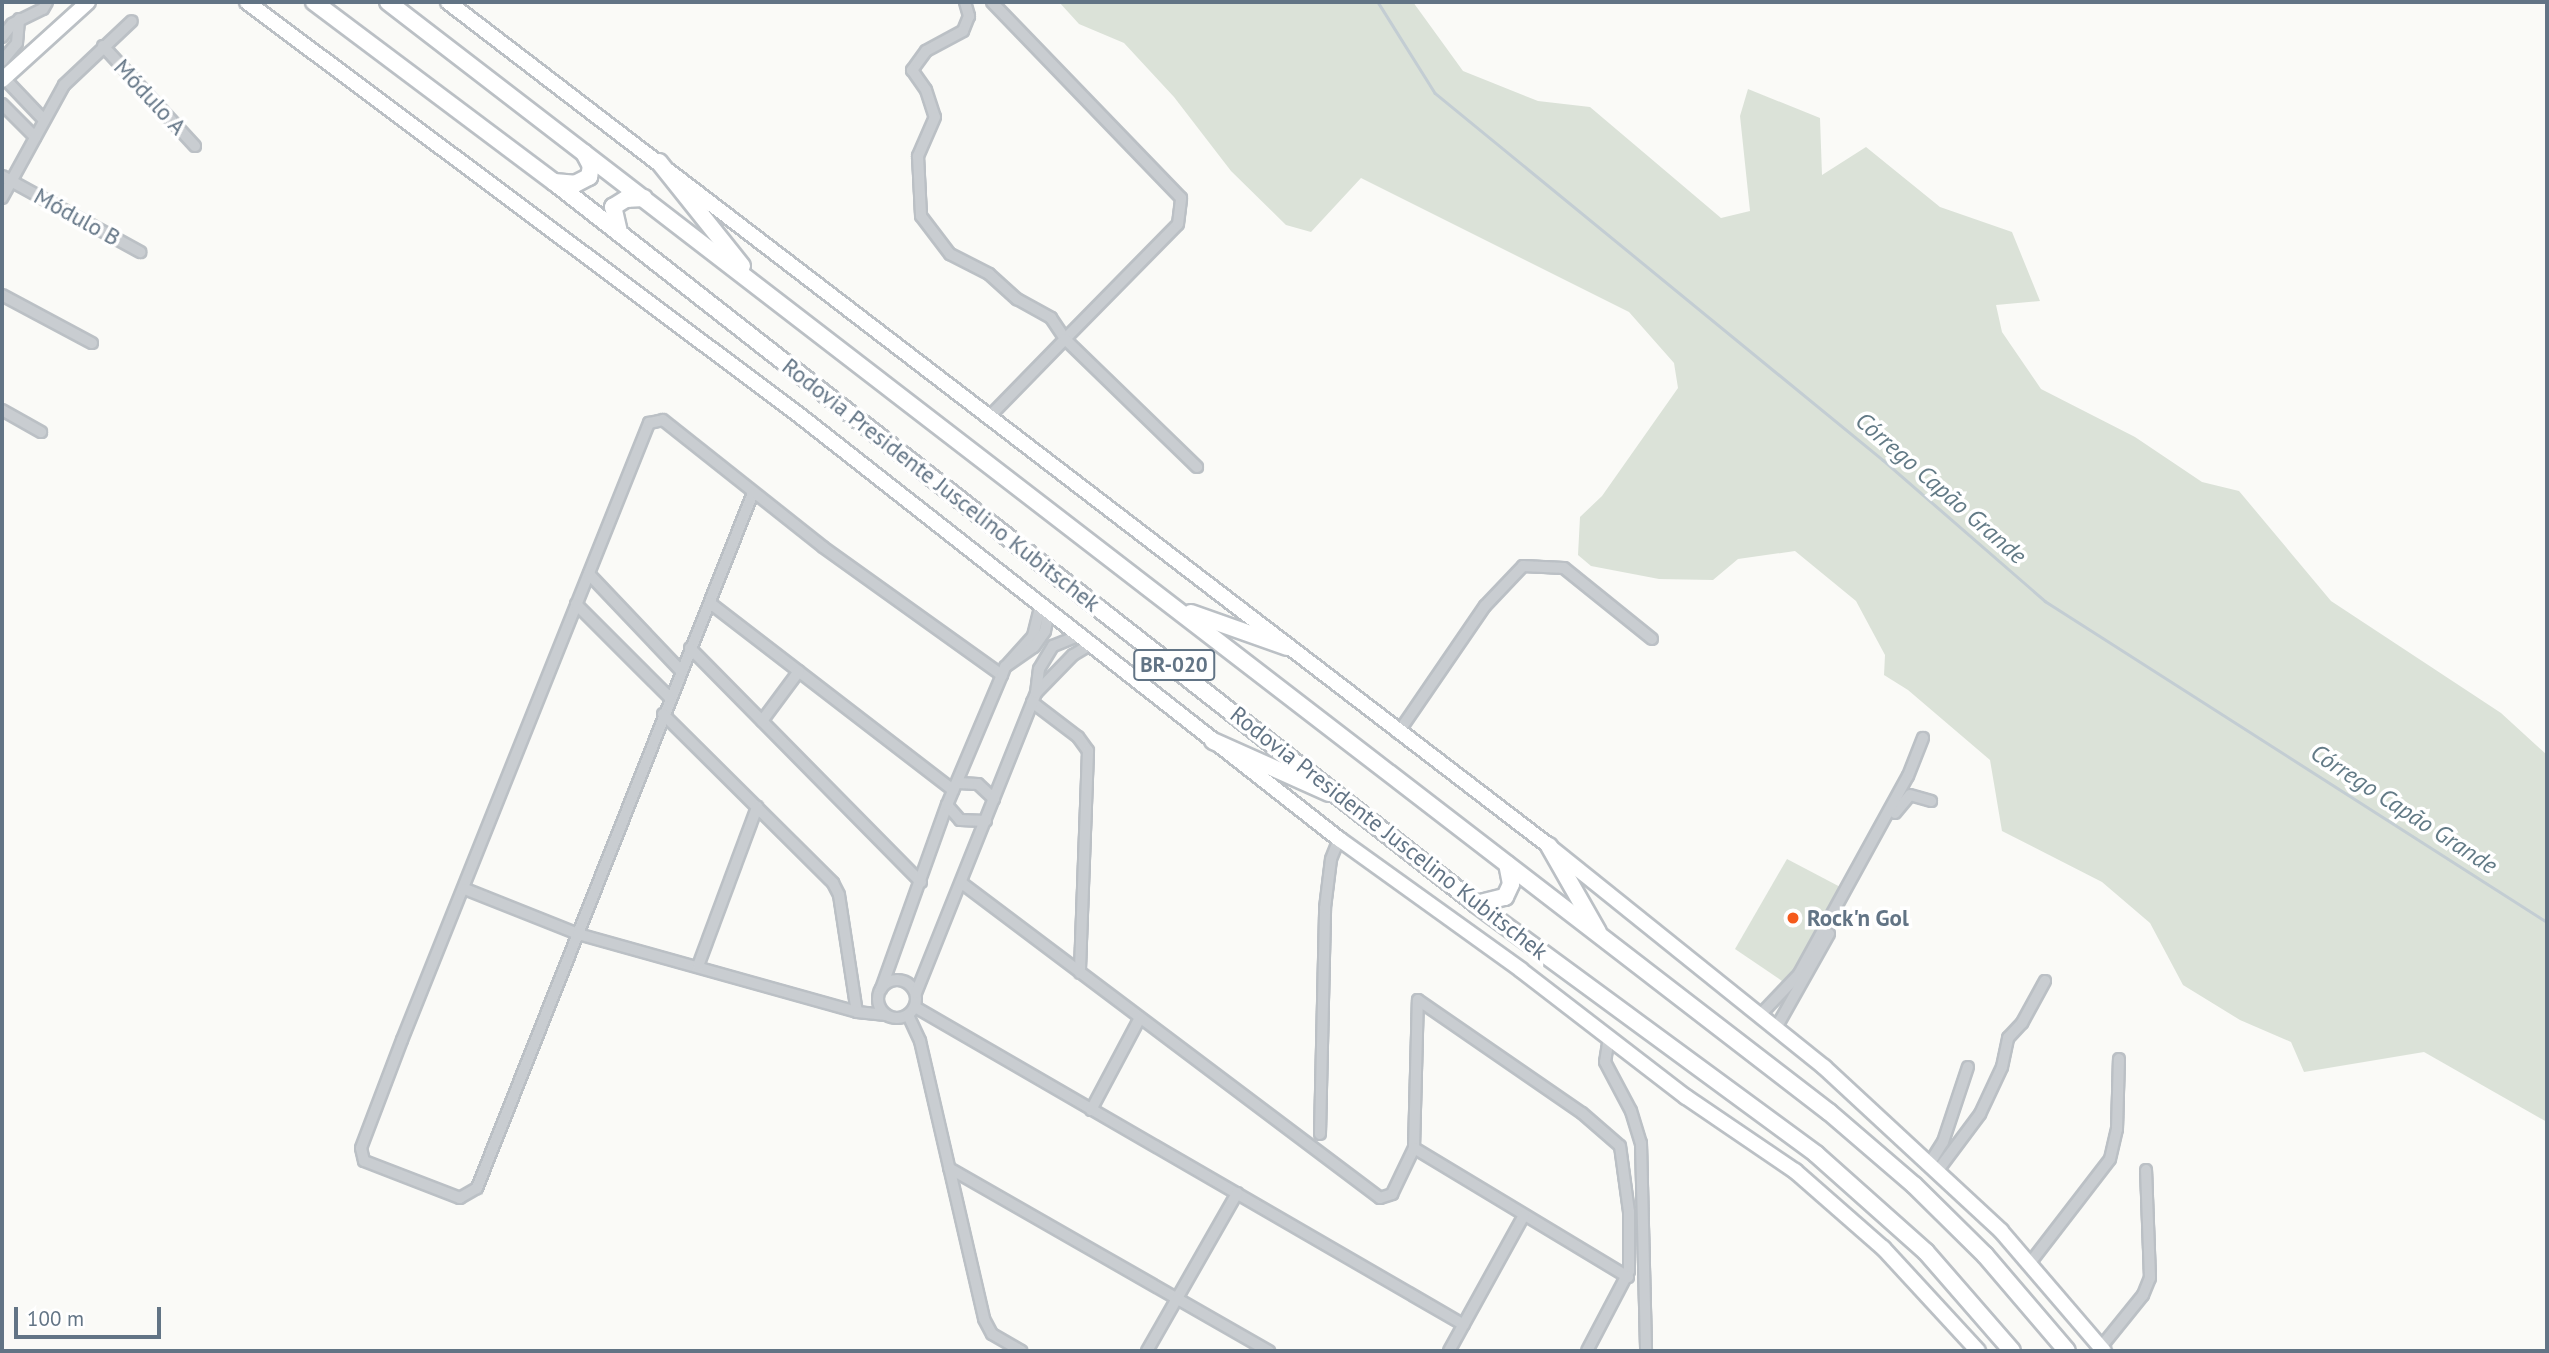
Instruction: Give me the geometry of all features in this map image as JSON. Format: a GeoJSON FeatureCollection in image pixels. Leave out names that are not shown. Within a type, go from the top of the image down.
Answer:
{"type":"FeatureCollection","features":[{"type":"Feature","properties":{"kind":"highway","name":"Rodovia Presidente Juscelino Kubitschek"},"geometry":{"type":"LineString","coordinates":[[314,2],[554,182],[1351,803],[1476,904],[1844,1176],[1926,1252],[2012,1351]]}},
{"type":"Feature","properties":{"kind":"highway","name":"Rodovia Presidente Juscelino Kubitschek"},"geometry":{"type":"LineString","coordinates":[[388,2],[1867,1143],[1985,1255],[2067,1351]]}},
{"type":"Feature","properties":{"kind":"highway"},"geometry":{"type":"LineString","coordinates":[[554,182],[575,184],[589,177],[591,166],[582,151]]}},
{"type":"Feature","properties":{"kind":"highway"},"geometry":{"type":"LineString","coordinates":[[659,162],[756,285]]}},
{"type":"Feature","properties":{"kind":"highway"},"geometry":{"type":"LineString","coordinates":[[622,237],[614,223],[613,207],[626,199],[644,198]]}},
{"type":"Feature","properties":{"kind":"highway"},"geometry":{"type":"LineString","coordinates":[[1178,609],[1287,647]]}},
{"type":"Feature","properties":{"kind":"highway"},"geometry":{"type":"LineString","coordinates":[[1213,741],[1351,803]]}},
{"type":"Feature","properties":{"kind":"highway"},"geometry":{"type":"LineString","coordinates":[[1549,846],[1603,940]]}},
{"type":"Feature","properties":{"kind":"highway"},"geometry":{"type":"LineString","coordinates":[[1476,904],[1504,897],[1511,884],[1507,864]]}},
{"type":"Feature","properties":{"kind":"main road"},"geometry":{"type":"LineString","coordinates":[[3,79],[88,2]]}},
{"type":"Feature","properties":{"kind":"main road"},"geometry":{"type":"LineString","coordinates":[[247,2],[526,207],[1045,607],[1339,839],[1833,1202],[1883,1248],[1978,1351]]}},
{"type":"Feature","properties":{"kind":"main road"},"geometry":{"type":"LineString","coordinates":[[447,2],[659,162],[1398,733],[1549,846],[1776,1028],[1935,1165],[2030,1264],[2103,1349]]}},
{"type":"Feature","properties":{"kind":"street"},"geometry":{"type":"LineString","coordinates":[[2,37],[19,19],[43,9],[47,2]]}},
{"type":"Feature","properties":{"kind":"street"},"geometry":{"type":"LineString","coordinates":[[965,2],[969,16],[963,31],[926,51],[912,70],[926,90],[935,117],[918,156],[921,216],[950,254],[989,274],[1017,299],[1051,318],[1065,339],[1196,467]]}},
{"type":"Feature","properties":{"kind":"street"},"geometry":{"type":"LineString","coordinates":[[988,418],[1178,224],[1181,198],[992,2]]}},
{"type":"Feature","properties":{"kind":"street"},"geometry":{"type":"LineString","coordinates":[[2,61],[17,43],[19,19]]}},
{"type":"Feature","properties":{"kind":"street","name":"Módulo A"},"geometry":{"type":"LineString","coordinates":[[132,21],[103,46],[195,146]]}},
{"type":"Feature","properties":{"kind":"street","name":"Módulo B"},"geometry":{"type":"LineString","coordinates":[[103,46],[64,85],[35,137],[6,179],[140,252]]}},
{"type":"Feature","properties":{"kind":"street"},"geometry":{"type":"LineString","coordinates":[[3,79],[44,121]]}},
{"type":"Feature","properties":{"kind":"street"},"geometry":{"type":"LineString","coordinates":[[2,104],[35,137]]}},
{"type":"Feature","properties":{"kind":"street"},"geometry":{"type":"LineString","coordinates":[[2,198],[6,179]]}},
{"type":"Feature","properties":{"kind":"street"},"geometry":{"type":"LineString","coordinates":[[2,295],[92,343]]}},
{"type":"Feature","properties":{"kind":"street"},"geometry":{"type":"LineString","coordinates":[[2,410],[41,432]]}},
{"type":"Feature","properties":{"kind":"street"},"geometry":{"type":"LineString","coordinates":[[753,493],[710,603],[679,669],[578,934],[475,1192],[460,1198],[371,1164],[362,1158],[361,1148],[646,427],[653,421],[663,420],[753,493],[1004,671]]}},
{"type":"Feature","properties":{"kind":"street"},"geometry":{"type":"LineString","coordinates":[[1398,733],[1485,606],[1523,566],[1564,568],[1652,639]]}},
{"type":"Feature","properties":{"kind":"street"},"geometry":{"type":"LineString","coordinates":[[589,574],[679,669]]}},
{"type":"Feature","properties":{"kind":"street"},"geometry":{"type":"LineString","coordinates":[[710,603],[956,787],[978,784],[994,799]]}},
{"type":"Feature","properties":{"kind":"street"},"geometry":{"type":"LineString","coordinates":[[576,604],[669,697]]}},
{"type":"Feature","properties":{"kind":"street"},"geometry":{"type":"LineString","coordinates":[[1004,671],[1025,656],[1045,631],[1045,607]]}},
{"type":"Feature","properties":{"kind":"street"},"geometry":{"type":"LineString","coordinates":[[886,1015],[880,994],[947,805],[1004,671],[1033,636],[1045,607]]}},
{"type":"Feature","properties":{"kind":"street"},"geometry":{"type":"LineString","coordinates":[[1021,1351],[987,1327],[912,1011],[916,993],[962,884],[1034,698],[1039,668],[1045,656],[1059,642],[1085,640]]}},
{"type":"Feature","properties":{"kind":"street"},"geometry":{"type":"LineString","coordinates":[[1034,698],[1085,640]]}},
{"type":"Feature","properties":{"kind":"street"},"geometry":{"type":"LineString","coordinates":[[1034,647],[1045,656]]}},
{"type":"Feature","properties":{"kind":"street"},"geometry":{"type":"LineString","coordinates":[[690,648],[921,881]]}},
{"type":"Feature","properties":{"kind":"street"},"geometry":{"type":"LineString","coordinates":[[1025,656],[1039,668]]}},
{"type":"Feature","properties":{"kind":"street"},"geometry":{"type":"LineString","coordinates":[[762,721],[799,671]]}},
{"type":"Feature","properties":{"kind":"street"},"geometry":{"type":"LineString","coordinates":[[1034,698],[1078,737],[1088,751],[1080,973]]}},
{"type":"Feature","properties":{"kind":"street"},"geometry":{"type":"LineString","coordinates":[[663,714],[837,889],[857,1012]]}},
{"type":"Feature","properties":{"kind":"street"},"geometry":{"type":"LineString","coordinates":[[1760,1015],[1799,974],[1908,776],[1923,738]]}},
{"type":"Feature","properties":{"kind":"street"},"geometry":{"type":"LineString","coordinates":[[1776,1028],[1899,806],[1910,795],[1931,801]]}},
{"type":"Feature","properties":{"kind":"street"},"geometry":{"type":"LineString","coordinates":[[947,805],[960,820],[986,821]]}},
{"type":"Feature","properties":{"kind":"street"},"geometry":{"type":"LineString","coordinates":[[698,966],[757,807]]}},
{"type":"Feature","properties":{"kind":"street"},"geometry":{"type":"LineString","coordinates":[[1320,1134],[1325,908],[1331,859],[1339,839]]}},
{"type":"Feature","properties":{"kind":"street"},"geometry":{"type":"LineString","coordinates":[[962,884],[1375,1195],[1383,1198],[1392,1194],[1414,1149],[1418,1000],[1618,1143],[1629,1212],[1628,1277],[1587,1351]]}},
{"type":"Feature","properties":{"kind":"street"},"geometry":{"type":"LineString","coordinates":[[465,889],[578,934],[857,1012],[897,1018],[912,1011]]}},
{"type":"Feature","properties":{"kind":"street"},"geometry":{"type":"LineString","coordinates":[[857,1012],[898,980],[909,984],[916,993]]}},
{"type":"Feature","properties":{"kind":"street"},"geometry":{"type":"LineString","coordinates":[[1935,1165],[1980,1114],[1998,1077],[2008,1038],[2022,1023],[2045,981]]}},
{"type":"Feature","properties":{"kind":"street"},"geometry":{"type":"LineString","coordinates":[[912,1011],[1237,1193],[1464,1325]]}},
{"type":"Feature","properties":{"kind":"street"},"geometry":{"type":"LineString","coordinates":[[1091,1110],[1140,1018]]}},
{"type":"Feature","properties":{"kind":"street"},"geometry":{"type":"LineString","coordinates":[[1609,1037],[1605,1062],[1631,1111],[1641,1143],[1646,1351]]}},
{"type":"Feature","properties":{"kind":"street"},"geometry":{"type":"LineString","coordinates":[[2030,1264],[2110,1159],[2117,1129],[2119,1059]]}},
{"type":"Feature","properties":{"kind":"street"},"geometry":{"type":"LineString","coordinates":[[1935,1165],[1968,1066]]}},
{"type":"Feature","properties":{"kind":"street"},"geometry":{"type":"LineString","coordinates":[[1414,1149],[1628,1277]]}},
{"type":"Feature","properties":{"kind":"street"},"geometry":{"type":"LineString","coordinates":[[949,1168],[1269,1351]]}},
{"type":"Feature","properties":{"kind":"street"},"geometry":{"type":"LineString","coordinates":[[2103,1349],[2143,1295],[2150,1278],[2146,1170]]}},
{"type":"Feature","properties":{"kind":"street"},"geometry":{"type":"LineString","coordinates":[[1147,1351],[1237,1193]]}},
{"type":"Feature","properties":{"kind":"street"},"geometry":{"type":"LineString","coordinates":[[1449,1351],[1524,1215]]}},
{"type":"Feature","properties":{"kind":"street"},"geometry":{"type":"LineString","coordinates":[[1596,1351],[1608,1315]]}},
{"type":"Feature","properties":{"kind":"shaded area"},"geometry":{"type":"Polygon","coordinates":[[[1059,2],[1413,2],[1463,71],[1538,101],[1590,107],[1721,218],[1750,211],[1740,116],[1748,89],[1820,118],[1822,175],[1866,147],[1940,207],[2012,232],[2040,301],[1996,305],[2002,332],[2041,389],[2135,437],[2202,482],[2239,491],[2331,601],[2501,713],[2547,755],[2547,1122],[2424,1052],[2304,1072],[2291,1042],[2240,1020],[2183,985],[2150,923],[2102,882],[2002,831],[1990,760],[1908,690],[1884,675],[1885,655],[1856,601],[1795,551],[1738,559],[1713,580],[1659,579],[1591,566],[1578,555],[1580,517],[1602,496],[1678,388],[1674,363],[1629,312],[1361,178],[1311,232],[1286,225],[1231,171],[1174,97],[1124,43],[1079,24],[1059,2]]]}},
{"type":"Feature","properties":{"kind":"shaded area","name":"Rock'n Gol"},"geometry":{"type":"Polygon","coordinates":[[[1787,859],[1846,890],[1791,987],[1735,949],[1787,859]]]}},
{"type":"Feature","properties":{"kind":"waterway","name":"Córrego Capão Grande"},"geometry":{"type":"LineString","coordinates":[[1378,2],[1435,93],[1883,460],[2045,601],[2547,922]]}},
{"type":"Feature","properties":{"kind":"place","name":"Rock'n Gol"},"geometry":{"type":"Point","coordinates":[1793,918]}}]}
